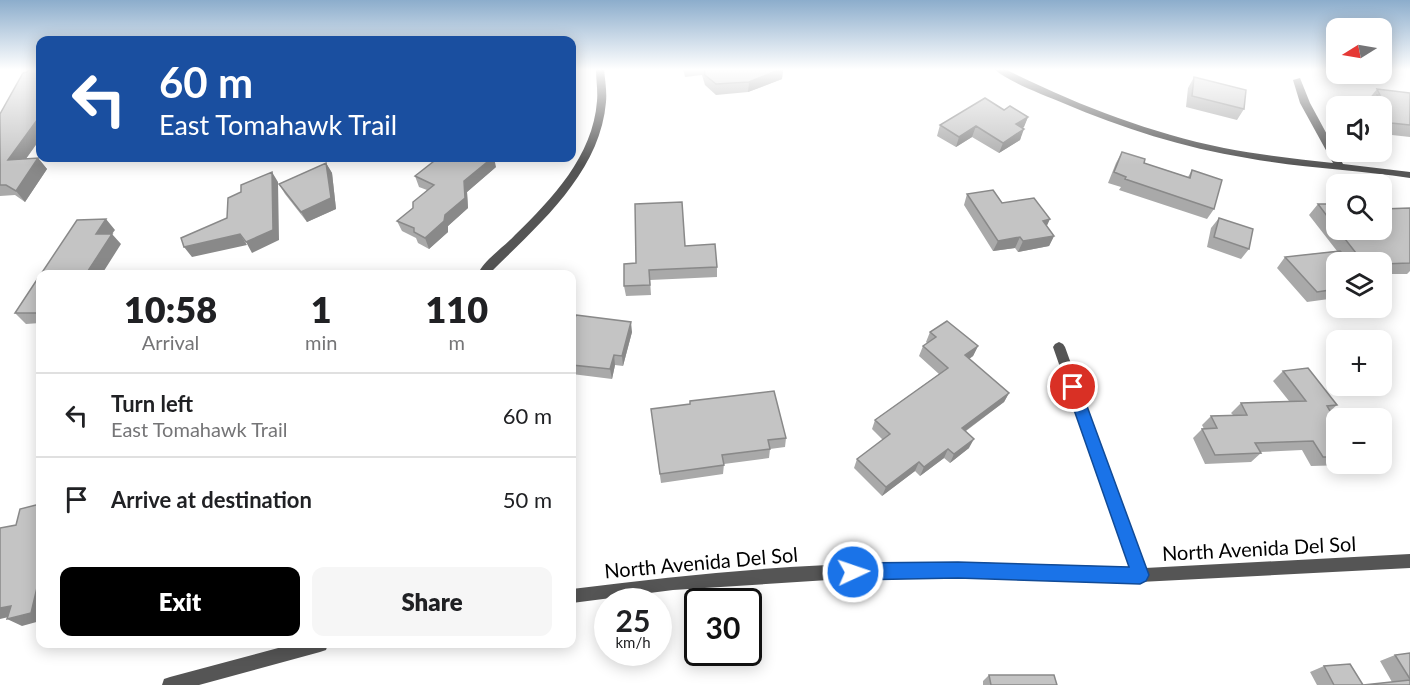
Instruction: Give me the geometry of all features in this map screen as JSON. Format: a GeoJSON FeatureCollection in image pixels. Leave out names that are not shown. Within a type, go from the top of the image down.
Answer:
{"type":"FeatureCollection","features":[{"type":"Feature","properties":{"kind":"street"},"geometry":{"type":"LineString","coordinates":[[487,270],[545,212],[586,156],[597,129],[603,101]]}},
{"type":"Feature","properties":{"kind":"street"},"geometry":{"type":"LineString","coordinates":[[1063,101],[1084,111],[1224,151],[1292,162],[1339,165],[1410,175]]}},
{"type":"Feature","properties":{"kind":"street"},"geometry":{"type":"LineString","coordinates":[[1304,101],[1339,165]]}},
{"type":"Feature","properties":{"kind":"street"},"geometry":{"type":"LineString","coordinates":[[1059,347],[1140,575]]}},
{"type":"Feature","properties":{"kind":"street","name":"North Avenida Del Sol"},"geometry":{"type":"LineString","coordinates":[[576,595],[674,583],[875,570],[1140,575],[1410,561]]}},
{"type":"Feature","properties":{"kind":"street"},"geometry":{"type":"LineString","coordinates":[[170,685],[305,648]]}},
{"type":"Feature","properties":{"kind":"building"},"geometry":{"type":"Polygon","coordinates":[[[7,101],[36,101],[36,122],[8,160],[36,158],[16,191],[6,185],[0,185],[0,114],[7,101]]]}},
{"type":"Feature","properties":{"kind":"building"},"geometry":{"type":"Polygon","coordinates":[[[980,101],[990,101],[1004,110],[1010,106],[1028,117],[1016,124],[1024,129],[1003,143],[976,126],[959,137],[940,125],[980,101]]]}},
{"type":"Feature","properties":{"kind":"building"},"geometry":{"type":"Polygon","coordinates":[[[1212,101],[1245,101],[1244,109],[1212,101]]]}},
{"type":"Feature","properties":{"kind":"building"},"geometry":{"type":"Polygon","coordinates":[[[1392,101],[1410,101],[1410,125],[1392,123],[1392,101]]]}},
{"type":"Feature","properties":{"kind":"building"},"geometry":{"type":"Polygon","coordinates":[[[1122,152],[1145,159],[1144,163],[1190,178],[1192,170],[1222,180],[1214,209],[1125,179],[1126,177],[1114,172],[1122,152]]]}},
{"type":"Feature","properties":{"kind":"building"},"geometry":{"type":"Polygon","coordinates":[[[433,162],[487,162],[464,181],[465,198],[445,215],[444,221],[425,238],[414,232],[414,228],[397,221],[413,208],[413,202],[434,185],[415,176],[433,162]]]}},
{"type":"Feature","properties":{"kind":"building"},"geometry":{"type":"Polygon","coordinates":[[[326,163],[331,198],[301,212],[279,184],[326,163]]]}},
{"type":"Feature","properties":{"kind":"building"},"geometry":{"type":"Polygon","coordinates":[[[272,172],[273,230],[246,242],[240,234],[184,247],[181,238],[227,218],[228,198],[241,192],[241,185],[272,172]]]}},
{"type":"Feature","properties":{"kind":"building"},"geometry":{"type":"Polygon","coordinates":[[[993,190],[1002,203],[1034,198],[1050,219],[1043,221],[1054,236],[1023,241],[1020,237],[998,241],[967,194],[993,190]]]}},
{"type":"Feature","properties":{"kind":"building"},"geometry":{"type":"Polygon","coordinates":[[[682,202],[685,246],[715,244],[717,267],[649,270],[650,285],[624,286],[624,264],[636,263],[635,204],[682,202]]]}},
{"type":"Feature","properties":{"kind":"building"},"geometry":{"type":"Polygon","coordinates":[[[1318,204],[1326,204],[1326,215],[1318,204]]]}},
{"type":"Feature","properties":{"kind":"building"},"geometry":{"type":"Polygon","coordinates":[[[1410,208],[1410,263],[1392,264],[1392,252],[1355,252],[1346,240],[1392,240],[1392,209],[1410,208]]]}},
{"type":"Feature","properties":{"kind":"building"},"geometry":{"type":"Polygon","coordinates":[[[1219,218],[1253,229],[1249,249],[1214,237],[1219,218]]]}},
{"type":"Feature","properties":{"kind":"building"},"geometry":{"type":"Polygon","coordinates":[[[106,219],[96,234],[112,234],[89,270],[44,270],[77,220],[106,219]]]}},
{"type":"Feature","properties":{"kind":"building"},"geometry":{"type":"Polygon","coordinates":[[[1326,253],[1326,291],[1317,292],[1285,257],[1326,253]]]}},
{"type":"Feature","properties":{"kind":"building"},"geometry":{"type":"Polygon","coordinates":[[[36,281],[36,313],[15,313],[36,281]]]}},
{"type":"Feature","properties":{"kind":"building"},"geometry":{"type":"Polygon","coordinates":[[[576,315],[631,322],[622,356],[614,355],[610,369],[576,365],[576,315]]]}},
{"type":"Feature","properties":{"kind":"building"},"geometry":{"type":"Polygon","coordinates":[[[947,321],[978,346],[965,355],[1009,393],[962,428],[974,439],[954,454],[948,449],[924,467],[919,462],[886,487],[857,459],[890,434],[875,420],[948,368],[923,346],[936,337],[930,332],[947,321]]]}},
{"type":"Feature","properties":{"kind":"building"},"geometry":{"type":"Polygon","coordinates":[[[1308,368],[1326,391],[1326,396],[1330,396],[1337,405],[1326,408],[1326,457],[1323,457],[1313,441],[1255,443],[1261,453],[1215,455],[1202,429],[1217,428],[1211,416],[1247,415],[1241,403],[1306,401],[1283,371],[1308,368]]]}},
{"type":"Feature","properties":{"kind":"building"},"geometry":{"type":"Polygon","coordinates":[[[774,391],[786,438],[768,440],[770,449],[722,455],[724,465],[660,474],[651,409],[690,404],[690,401],[774,391]]]}},
{"type":"Feature","properties":{"kind":"building"},"geometry":{"type":"Polygon","coordinates":[[[36,505],[36,592],[31,613],[7,619],[11,606],[0,608],[0,528],[16,525],[20,509],[36,505]]]}},
{"type":"Feature","properties":{"kind":"building"},"geometry":{"type":"Polygon","coordinates":[[[1410,653],[1410,679],[1395,655],[1410,653]]]}},
{"type":"Feature","properties":{"kind":"building"},"geometry":{"type":"Polygon","coordinates":[[[1350,664],[1363,685],[1334,685],[1324,666],[1350,664]]]}},
{"type":"Feature","properties":{"kind":"building"},"geometry":{"type":"Polygon","coordinates":[[[989,675],[1054,675],[1057,685],[991,685],[989,675]]]}},
{"type":"Feature","properties":{"kind":"building"},"geometry":{"type":"Polygon","coordinates":[[[1410,680],[1410,685],[1363,685],[1410,680]]]}},
{"type":"Feature","properties":{"kind":"route"},"geometry":{"type":"LineString","coordinates":[[853,572],[958,570],[1140,575],[1073,387]]}}]}
